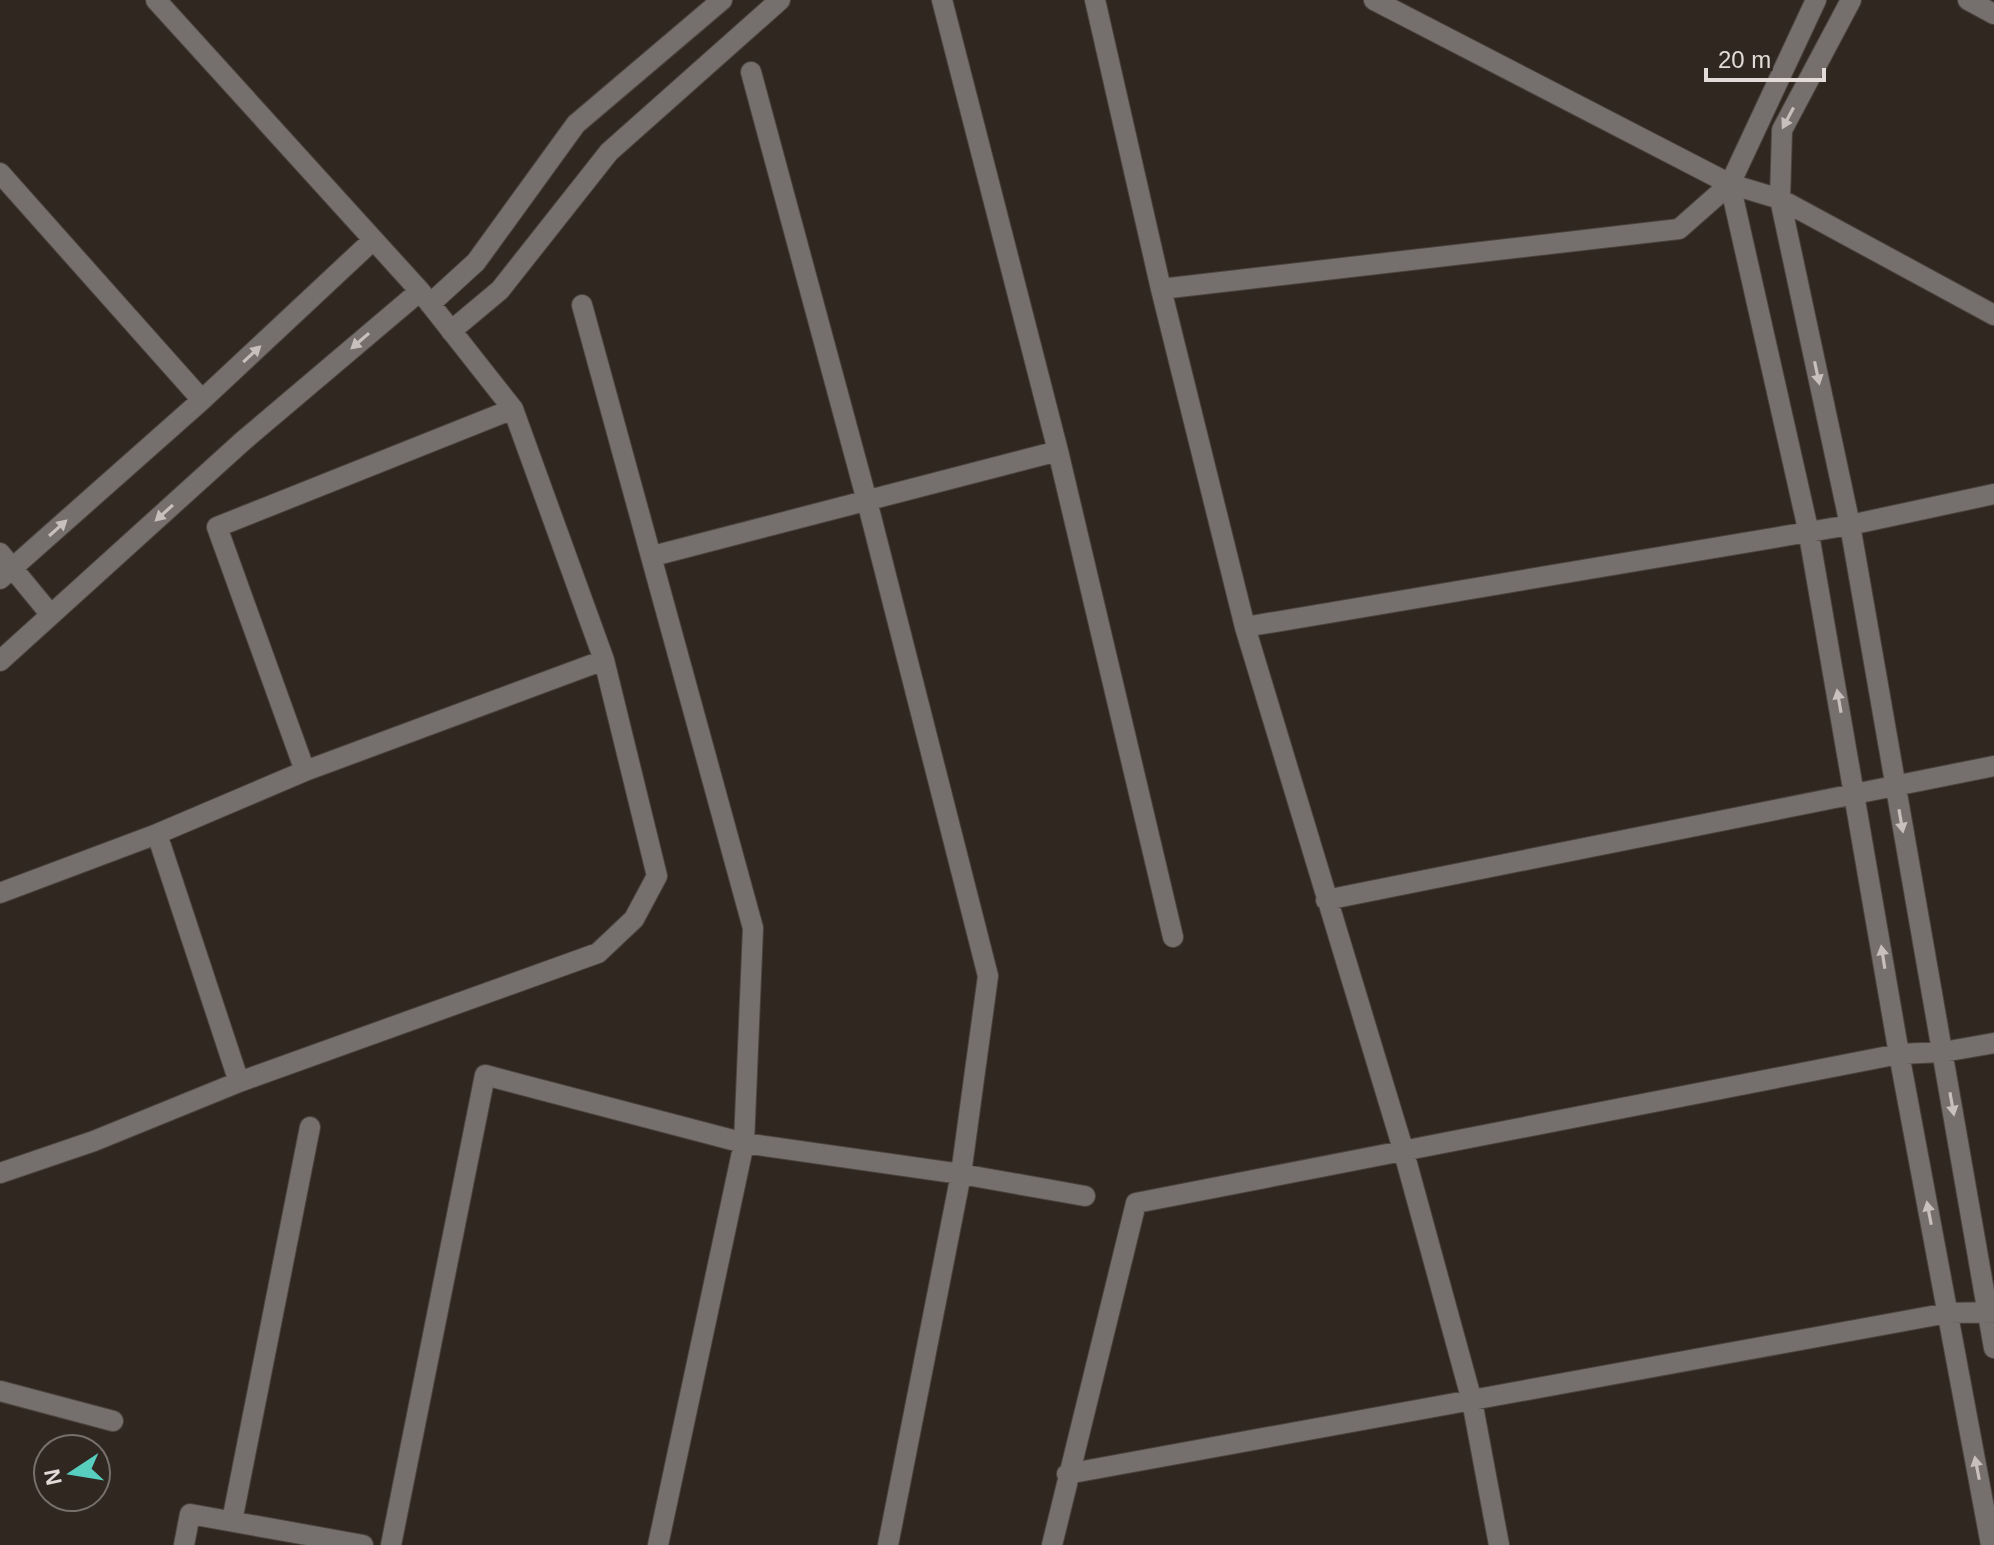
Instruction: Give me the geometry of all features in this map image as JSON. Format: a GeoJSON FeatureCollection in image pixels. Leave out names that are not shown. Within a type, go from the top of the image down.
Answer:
{"type":"FeatureCollection","features":[{"type":"Feature","properties":{"kind":"street"},"geometry":{"type":"LineString","coordinates":[[0,1173],[94,1141],[239,1082],[598,953],[634,919],[657,876],[604,660],[513,409],[425,298],[156,0]]}},
{"type":"Feature","properties":{"kind":"street"},"geometry":{"type":"LineString","coordinates":[[0,661],[243,441],[425,298],[476,262],[576,124],[722,0]]}},
{"type":"Feature","properties":{"kind":"street"},"geometry":{"type":"LineString","coordinates":[[451,331],[500,290],[609,152],[780,0]]}},
{"type":"Feature","properties":{"kind":"street"},"geometry":{"type":"LineString","coordinates":[[942,0],[1058,451],[1173,937]]}},
{"type":"Feature","properties":{"kind":"street"},"geometry":{"type":"LineString","coordinates":[[1095,0],[1161,289],[1245,627],[1403,1149],[1472,1401],[1499,1545]]}},
{"type":"Feature","properties":{"kind":"street"},"geometry":{"type":"LineString","coordinates":[[1374,0],[1730,184],[1780,199],[1994,315]]}},
{"type":"Feature","properties":{"kind":"street"},"geometry":{"type":"LineString","coordinates":[[1161,289],[1679,229],[1730,184],[1816,0]]}},
{"type":"Feature","properties":{"kind":"street"},"geometry":{"type":"LineString","coordinates":[[1851,0],[1782,130],[1780,199],[1850,525],[1991,1313],[1994,1348]]}},
{"type":"Feature","properties":{"kind":"street"},"geometry":{"type":"LineString","coordinates":[[1968,0],[1994,14]]}},
{"type":"Feature","properties":{"kind":"street"},"geometry":{"type":"LineString","coordinates":[[751,72],[867,501],[988,976],[961,1174],[888,1545]]}},
{"type":"Feature","properties":{"kind":"street"},"geometry":{"type":"LineString","coordinates":[[0,173],[202,400]]}},
{"type":"Feature","properties":{"kind":"street"},"geometry":{"type":"LineString","coordinates":[[1730,184],[1808,529],[1899,1054],[1991,1545]]}},
{"type":"Feature","properties":{"kind":"street"},"geometry":{"type":"LineString","coordinates":[[51,615],[4,567],[202,400],[372,241]]}},
{"type":"Feature","properties":{"kind":"street"},"geometry":{"type":"LineString","coordinates":[[582,305],[753,928],[744,1143],[658,1545]]}},
{"type":"Feature","properties":{"kind":"street"},"geometry":{"type":"LineString","coordinates":[[305,771],[217,527],[513,409]]}},
{"type":"Feature","properties":{"kind":"street"},"geometry":{"type":"LineString","coordinates":[[653,556],[1058,451]]}},
{"type":"Feature","properties":{"kind":"street"},"geometry":{"type":"LineString","coordinates":[[1245,627],[1808,529],[1850,525],[1994,494]]}},
{"type":"Feature","properties":{"kind":"street"},"geometry":{"type":"LineString","coordinates":[[0,893],[157,834],[305,771],[604,660]]}},
{"type":"Feature","properties":{"kind":"street"},"geometry":{"type":"LineString","coordinates":[[1326,900],[1994,766]]}},
{"type":"Feature","properties":{"kind":"street"},"geometry":{"type":"LineString","coordinates":[[157,834],[239,1082]]}},
{"type":"Feature","properties":{"kind":"street"},"geometry":{"type":"LineString","coordinates":[[1052,1545],[1136,1203],[1899,1054],[1943,1052],[1994,1043]]}},
{"type":"Feature","properties":{"kind":"street"},"geometry":{"type":"LineString","coordinates":[[391,1545],[485,1075],[744,1143],[961,1174],[1085,1196]]}},
{"type":"Feature","properties":{"kind":"street"},"geometry":{"type":"LineString","coordinates":[[232,1521],[310,1127]]}},
{"type":"Feature","properties":{"kind":"street"},"geometry":{"type":"LineString","coordinates":[[1067,1474],[1948,1313],[1991,1313]]}},
{"type":"Feature","properties":{"kind":"street"},"geometry":{"type":"LineString","coordinates":[[0,1391],[113,1421]]}},
{"type":"Feature","properties":{"kind":"street"},"geometry":{"type":"LineString","coordinates":[[184,1545],[190,1514],[363,1545]]}}]}
